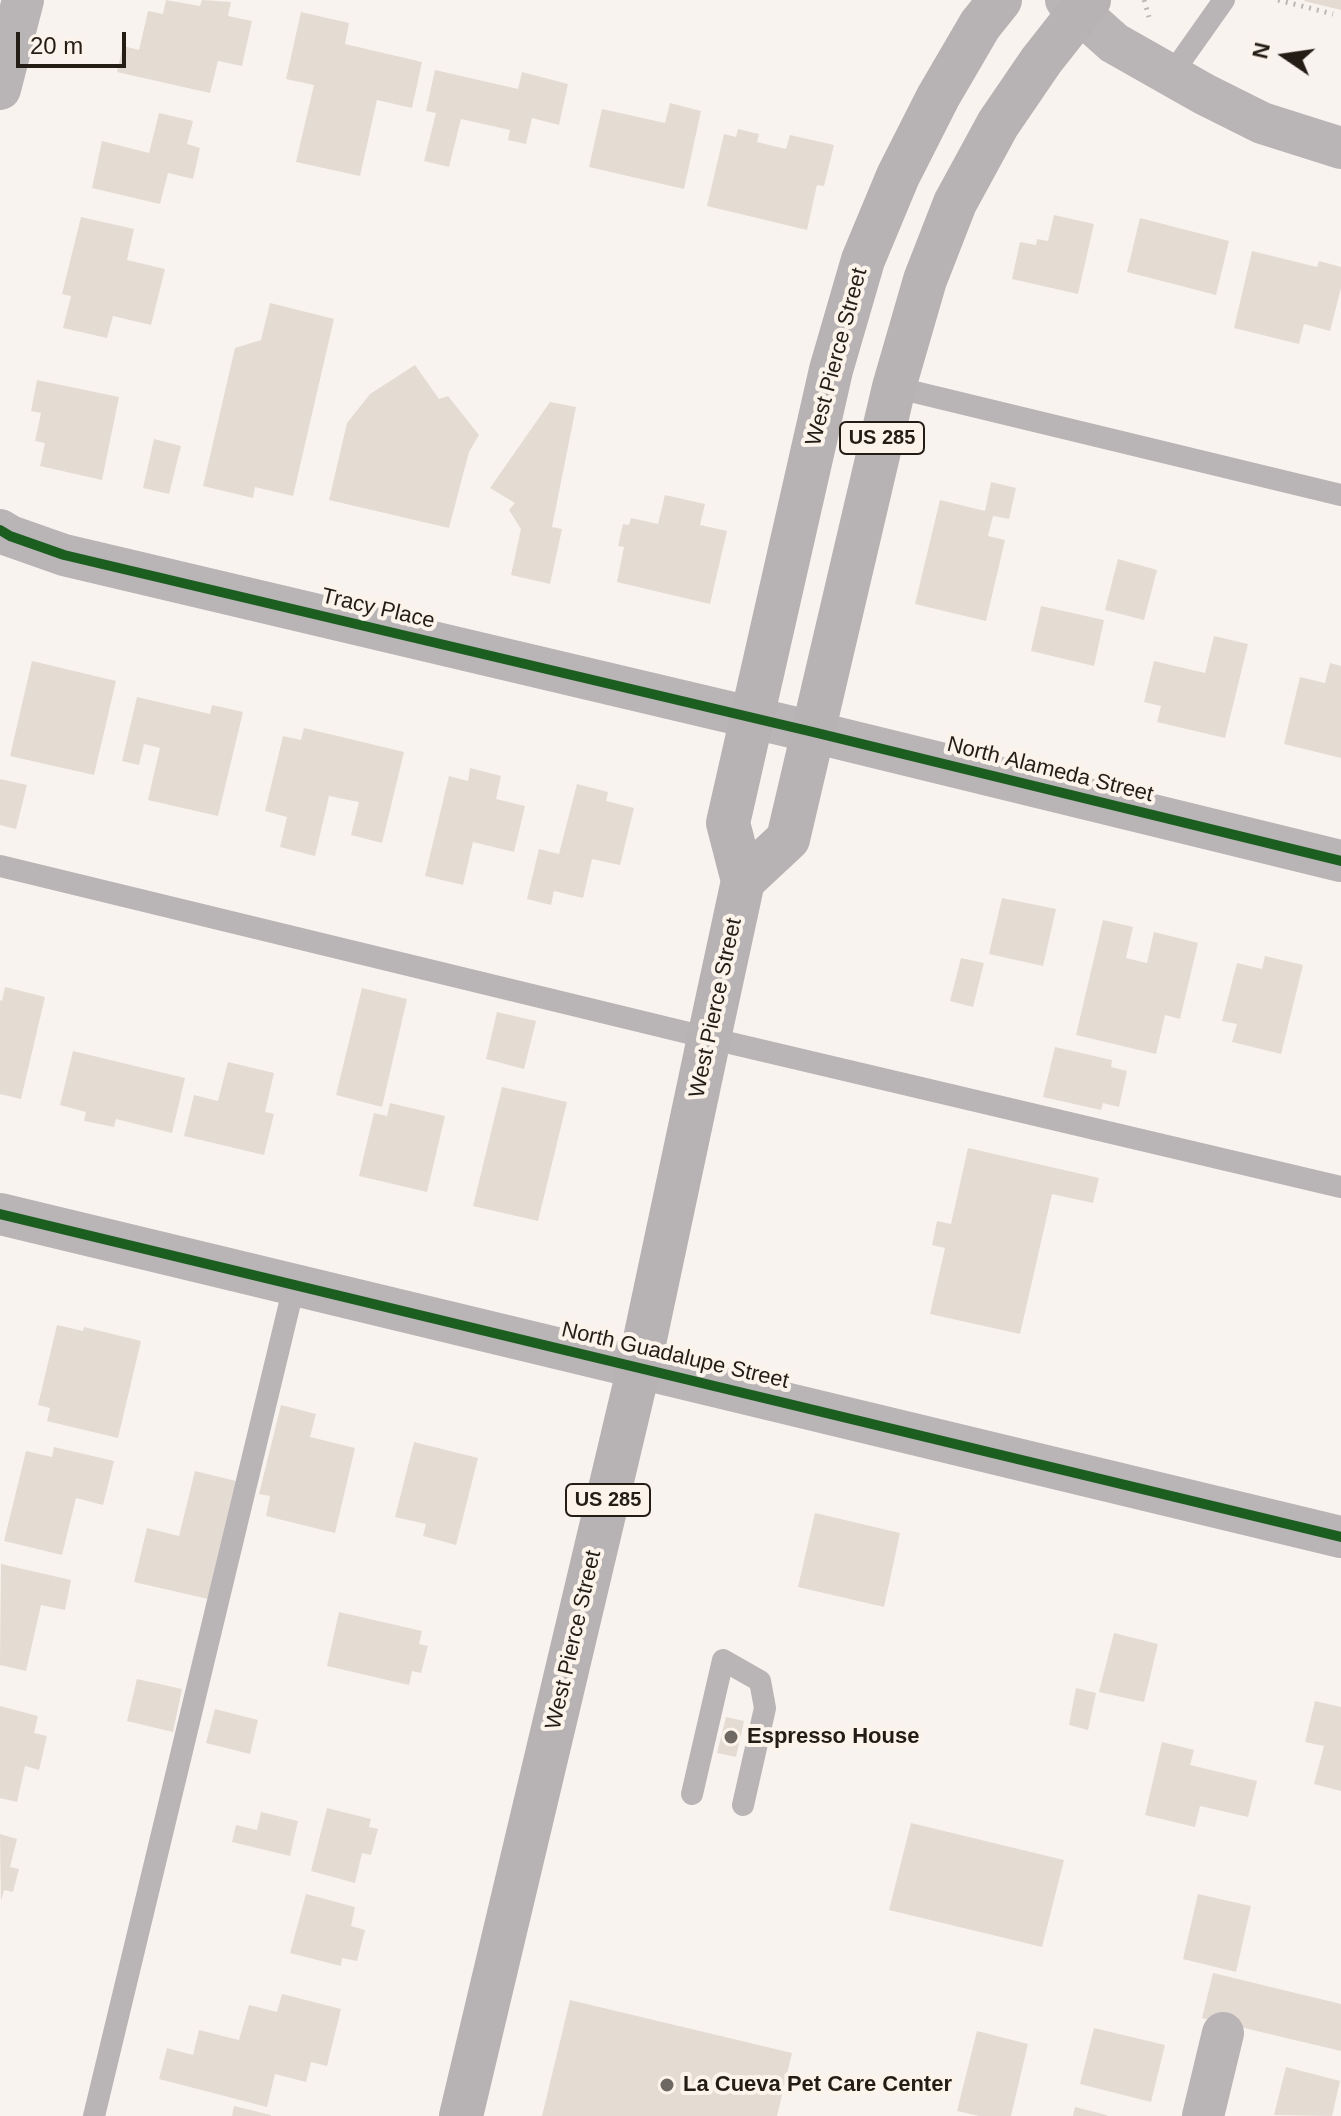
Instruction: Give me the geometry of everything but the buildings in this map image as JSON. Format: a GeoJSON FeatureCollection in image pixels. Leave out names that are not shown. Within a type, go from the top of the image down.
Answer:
{"type":"FeatureCollection","features":[{"type":"Feature","properties":{"kind":"highway","name":"West Pierce Street"},"geometry":{"type":"LineString","coordinates":[[461,2116],[639,1367],[743,881],[728,823],[831,370],[863,260],[898,176],[938,97],[980,25],[1000,0]]}},
{"type":"Feature","properties":{"kind":"highway","name":"US 285"},"geometry":{"type":"LineString","coordinates":[[743,881],[788,839],[894,387],[925,280],[955,203],[998,124],[1078,4]]}},
{"type":"Feature","properties":{"kind":"street"},"geometry":{"type":"LineString","coordinates":[[0,89],[23,0]]}},
{"type":"Feature","properties":{"kind":"street"},"geometry":{"type":"LineString","coordinates":[[1078,4],[1114,43],[1171,75],[1262,123],[1341,148]]}},
{"type":"Feature","properties":{"kind":"street","name":"Tracy Place"},"geometry":{"type":"LineString","coordinates":[[0,530],[64,555],[750,718]]}},
{"type":"Feature","properties":{"kind":"street","name":"North Alameda Street"},"geometry":{"type":"LineString","coordinates":[[750,718],[1341,861]]}},
{"type":"Feature","properties":{"kind":"street","name":"North Guadalupe Street"},"geometry":{"type":"LineString","coordinates":[[0,1214],[1341,1537]]}},
{"type":"Feature","properties":{"kind":"street"},"geometry":{"type":"LineString","coordinates":[[1203,2116],[1223,2033]]}},
{"type":"Feature","properties":{"kind":"lane"},"geometry":{"type":"LineString","coordinates":[[1171,75],[1224,0]]}},
{"type":"Feature","properties":{"kind":"lane"},"geometry":{"type":"LineString","coordinates":[[894,387],[1341,495]]}},
{"type":"Feature","properties":{"kind":"lane"},"geometry":{"type":"LineString","coordinates":[[0,866],[1341,1187]]}},
{"type":"Feature","properties":{"kind":"lane"},"geometry":{"type":"LineString","coordinates":[[94,2116],[294,1286]]}},
{"type":"Feature","properties":{"kind":"lane"},"geometry":{"type":"LineString","coordinates":[[692,1794],[723,1660],[760,1681],[765,1708],[743,1805]]}},
{"type":"Feature","properties":{"kind":"path"},"geometry":{"type":"LineString","coordinates":[[1278,0],[1333,14]]}},
{"type":"Feature","properties":{"kind":"cycle path"},"geometry":{"type":"LineString","coordinates":[[0,530],[64,555],[813,732],[1341,861]]}},
{"type":"Feature","properties":{"kind":"cycle path"},"geometry":{"type":"LineString","coordinates":[[0,1214],[1341,1537]]}},
{"type":"Feature","properties":{"kind":"place","name":"Espresso House"},"geometry":{"type":"Point","coordinates":[731,1737]}},
{"type":"Feature","properties":{"kind":"place","name":"La Cueva Pet Care Center"},"geometry":{"type":"Point","coordinates":[667,2085]}}]}
